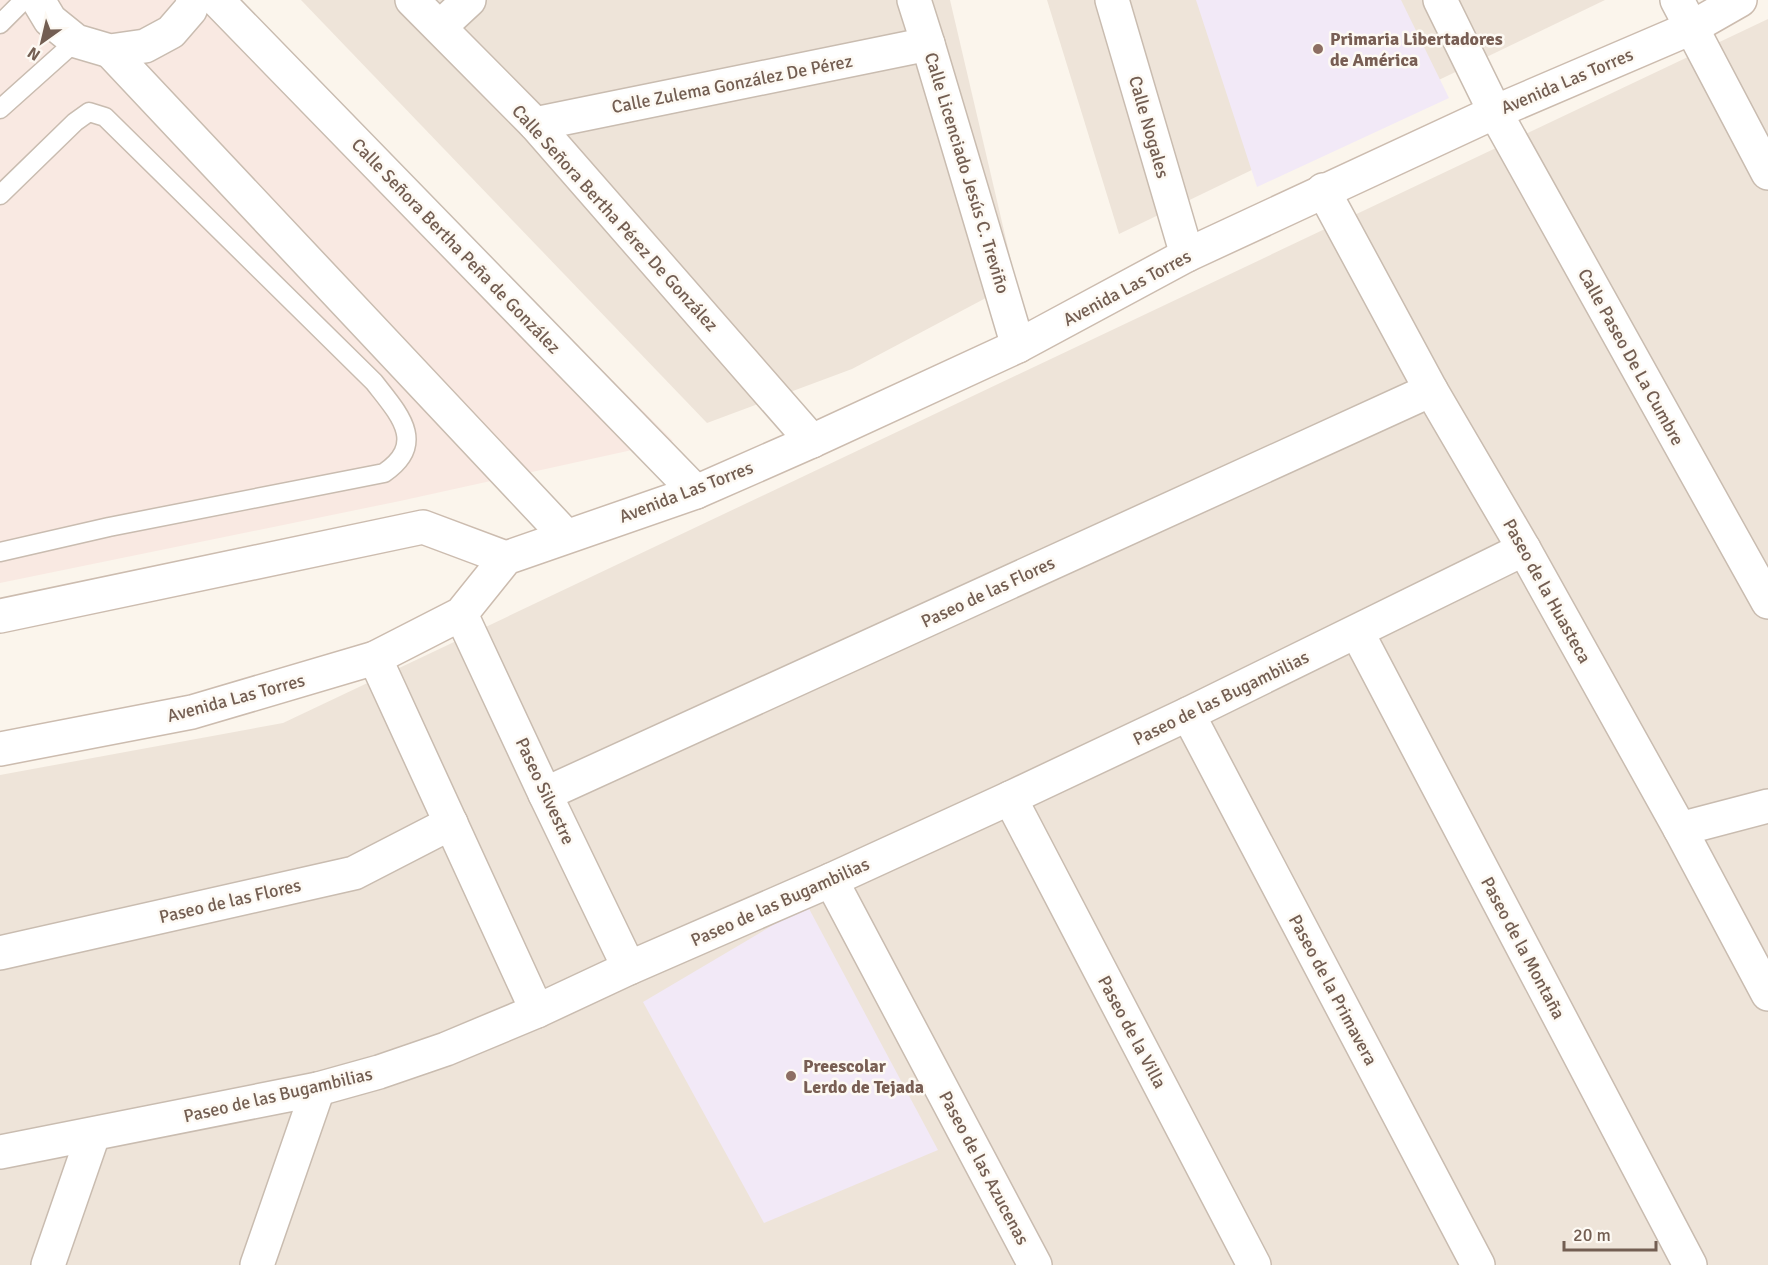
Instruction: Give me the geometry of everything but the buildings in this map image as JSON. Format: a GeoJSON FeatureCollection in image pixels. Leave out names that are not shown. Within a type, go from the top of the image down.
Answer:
{"type":"FeatureCollection","features":[{"type":"Feature","properties":{"kind":"street"},"geometry":{"type":"LineString","coordinates":[[38,0],[50,20],[76,41],[110,51],[145,46],[171,32],[190,10],[194,0]]}},
{"type":"Feature","properties":{"kind":"street","name":"Calle Señora Bertha Peña de González"},"geometry":{"type":"LineString","coordinates":[[217,0],[696,492]]}},
{"type":"Feature","properties":{"kind":"street","name":"Calle Señora Bertha Pérez De González"},"geometry":{"type":"LineString","coordinates":[[412,0],[535,124],[812,441]]}},
{"type":"Feature","properties":{"kind":"street"},"geometry":{"type":"LineString","coordinates":[[440,27],[469,0]]}},
{"type":"Feature","properties":{"kind":"street","name":"Calle Licenciado Jesús C. Treviño"},"geometry":{"type":"LineString","coordinates":[[914,0],[1018,346]]}},
{"type":"Feature","properties":{"kind":"street","name":"Calle Nogales"},"geometry":{"type":"LineString","coordinates":[[1112,0],[1187,255]]}},
{"type":"Feature","properties":{"kind":"street","name":"Calle Paseo De La Cumbre"},"geometry":{"type":"LineString","coordinates":[[1440,0],[1495,112],[1768,602]]}},
{"type":"Feature","properties":{"kind":"street","name":"Avenida Las Torres"},"geometry":{"type":"LineString","coordinates":[[0,749],[192,712],[375,658],[461,614],[506,558],[696,492],[812,441],[1018,346],[1187,255],[1495,112],[1684,14],[1740,0]]}},
{"type":"Feature","properties":{"kind":"street"},"geometry":{"type":"LineString","coordinates":[[1684,14],[1768,173]]}},
{"type":"Feature","properties":{"kind":"street","name":"Calle Zulema González De Pérez"},"geometry":{"type":"LineString","coordinates":[[535,124],[928,45]]}},
{"type":"Feature","properties":{"kind":"street"},"geometry":{"type":"LineString","coordinates":[[110,51],[566,536]]}},
{"type":"Feature","properties":{"kind":"street","name":"Paseo de la Huasteca"},"geometry":{"type":"LineString","coordinates":[[1323,190],[1431,390],[1524,549],[1680,829],[1768,994]]}},
{"type":"Feature","properties":{"kind":"street","name":"Paseo de las Flores"},"geometry":{"type":"LineString","coordinates":[[545,794],[1431,390]]}},
{"type":"Feature","properties":{"kind":"street"},"geometry":{"type":"LineString","coordinates":[[0,616],[423,527],[506,558]]}},
{"type":"Feature","properties":{"kind":"street","name":"Paseo de las Bugambilias"},"geometry":{"type":"LineString","coordinates":[[0,1152],[318,1089],[379,1072],[446,1049],[537,1011],[1010,798],[1188,714],[1524,549]]}},
{"type":"Feature","properties":{"kind":"street","name":"Paseo Silvestre"},"geometry":{"type":"LineString","coordinates":[[461,614],[629,968]]}},
{"type":"Feature","properties":{"kind":"street","name":"Paseo de la Montaña"},"geometry":{"type":"LineString","coordinates":[[1356,632],[1690,1265]]}},
{"type":"Feature","properties":{"kind":"street"},"geometry":{"type":"LineString","coordinates":[[375,658],[537,1011]]}},
{"type":"Feature","properties":{"kind":"street","name":"Paseo de la Primavera"},"geometry":{"type":"LineString","coordinates":[[1188,714],[1478,1265]]}},
{"type":"Feature","properties":{"kind":"street","name":"Paseo de la Villa"},"geometry":{"type":"LineString","coordinates":[[1010,798],[1254,1265]]}},
{"type":"Feature","properties":{"kind":"street"},"geometry":{"type":"LineString","coordinates":[[1680,829],[1768,806]]}},
{"type":"Feature","properties":{"kind":"street","name":"Paseo de las Flores"},"geometry":{"type":"LineString","coordinates":[[0,953],[354,873],[450,823]]}},
{"type":"Feature","properties":{"kind":"street","name":"Paseo de las Azucenas"},"geometry":{"type":"LineString","coordinates":[[831,880],[1035,1265]]}},
{"type":"Feature","properties":{"kind":"street"},"geometry":{"type":"LineString","coordinates":[[257,1265],[318,1089]]}},
{"type":"Feature","properties":{"kind":"street"},"geometry":{"type":"LineString","coordinates":[[48,1265],[93,1135]]}},
{"type":"Feature","properties":{"kind":"lane"},"geometry":{"type":"LineString","coordinates":[[0,24],[24,0]]}},
{"type":"Feature","properties":{"kind":"lane"},"geometry":{"type":"LineString","coordinates":[[0,109],[76,41]]}},
{"type":"Feature","properties":{"kind":"lane"},"geometry":{"type":"LineString","coordinates":[[0,195],[75,122],[89,112],[105,117],[374,382],[402,418],[407,442],[403,456],[396,465],[384,473],[109,527],[0,552]]}},
{"type":"Feature","properties":{"kind":"shaded area"},"geometry":{"type":"Polygon","coordinates":[[[0,0],[234,0],[673,441],[400,501],[0,583],[0,0]]]}},
{"type":"Feature","properties":{"kind":"shaded area"},"geometry":{"type":"Polygon","coordinates":[[[301,0],[950,0],[1016,282],[852,369],[707,423],[301,0]]]}},
{"type":"Feature","properties":{"kind":"shaded area"},"geometry":{"type":"Polygon","coordinates":[[[1047,0],[1605,0],[1119,234],[1047,0]]]}},
{"type":"Feature","properties":{"kind":"shaded area","name":"Primaria Libertadores de América"},"geometry":{"type":"Polygon","coordinates":[[[1196,0],[1401,0],[1449,98],[1257,187],[1196,0]]]}},
{"type":"Feature","properties":{"kind":"shaded area"},"geometry":{"type":"Polygon","coordinates":[[[1768,19],[1768,1265],[0,1265],[0,775],[283,723],[1768,19]]]}},
{"type":"Feature","properties":{"kind":"shaded area","name":"Preescolar Lerdo de Tejada"},"geometry":{"type":"Polygon","coordinates":[[[807,905],[938,1150],[764,1223],[643,1002],[807,905]]]}},
{"type":"Feature","properties":{"kind":"place","name":"Primaria Libertadores de América"},"geometry":{"type":"Point","coordinates":[1318,49]}},
{"type":"Feature","properties":{"kind":"place","name":"Preescolar Lerdo de Tejada"},"geometry":{"type":"Point","coordinates":[791,1076]}}]}
